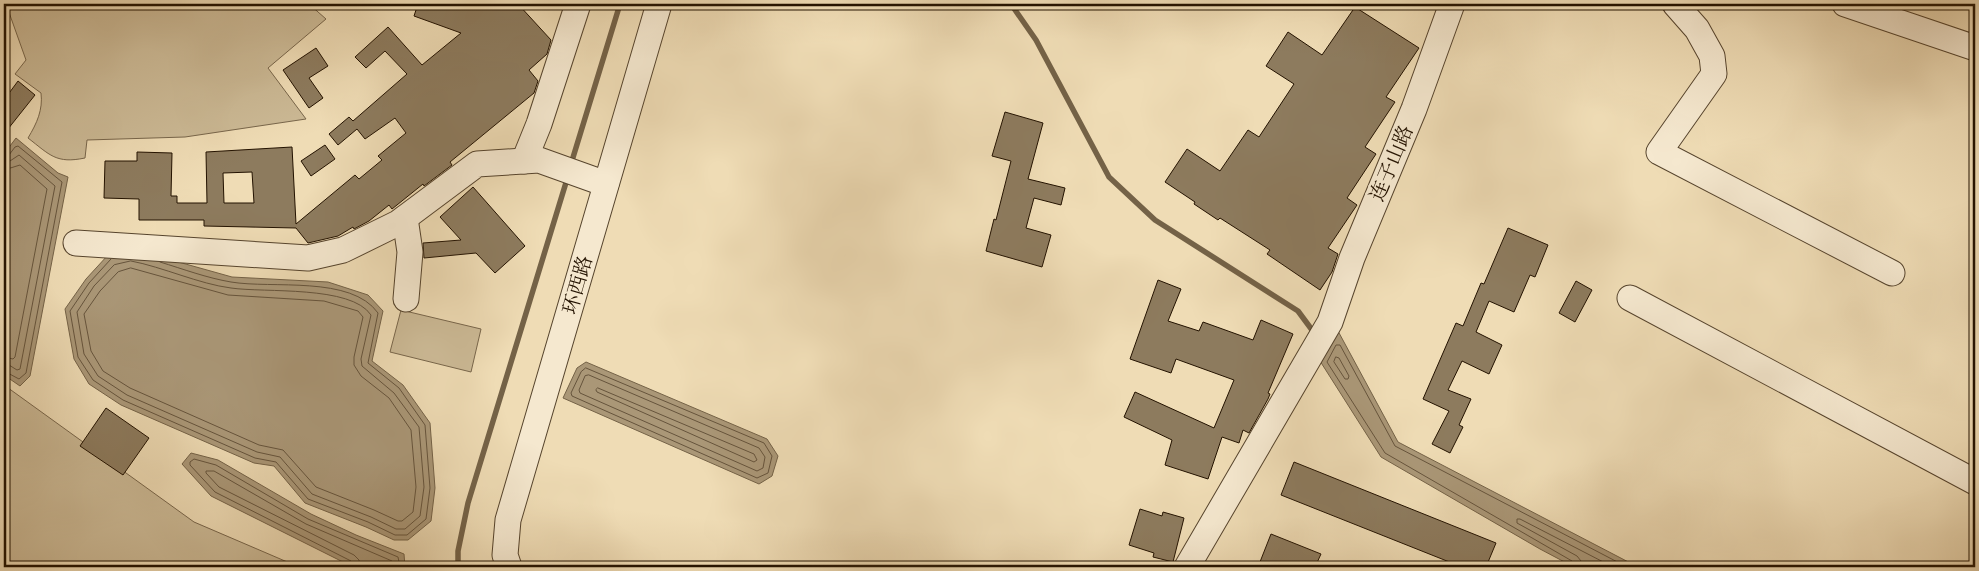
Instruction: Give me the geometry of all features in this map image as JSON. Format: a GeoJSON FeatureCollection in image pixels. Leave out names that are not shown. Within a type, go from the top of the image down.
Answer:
{"type":"FeatureCollection","features":[{"type":"Feature","properties":{"kind":"street"},"geometry":{"type":"LineString","coordinates":[[532,161],[542,115],[578,4]]}},
{"type":"Feature","properties":{"kind":"street","name":"环西路"},"geometry":{"type":"LineString","coordinates":[[509,567],[505,555],[508,520],[659,4]]}},
{"type":"Feature","properties":{"kind":"street","name":"连子山路"},"geometry":{"type":"LineString","coordinates":[[1187,567],[1330,322],[1352,258],[1414,109],[1452,4]]}},
{"type":"Feature","properties":{"kind":"street"},"geometry":{"type":"LineString","coordinates":[[1675,4],[1697,29],[1712,56],[1714,74],[1659,152],[1892,273]]}},
{"type":"Feature","properties":{"kind":"street"},"geometry":{"type":"LineString","coordinates":[[1845,4],[1975,48]]}},
{"type":"Feature","properties":{"kind":"street"},"geometry":{"type":"LineString","coordinates":[[76,243],[308,258],[343,250],[406,218],[477,164],[532,161],[606,184]]}},
{"type":"Feature","properties":{"kind":"street"},"geometry":{"type":"LineString","coordinates":[[406,218],[410,252],[406,299]]}},
{"type":"Feature","properties":{"kind":"street"},"geometry":{"type":"LineString","coordinates":[[1630,298],[1975,482]]}},
{"type":"Feature","properties":{"kind":"shaded area"},"geometry":{"type":"Polygon","coordinates":[[[6,4],[309,4],[326,19],[268,68],[306,119],[185,137],[87,140],[85,158],[67,160],[54,157],[28,138],[39,116],[41,93],[15,74],[26,60],[6,4]]]}},
{"type":"Feature","properties":{"kind":"shaded area"},"geometry":{"type":"Polygon","coordinates":[[[401,310],[481,329],[471,372],[390,352],[401,310]]]}},
{"type":"Feature","properties":{"kind":"shaded area"},"geometry":{"type":"Polygon","coordinates":[[[4,385],[194,522],[299,567],[4,567],[4,385]]]}},
{"type":"Feature","properties":{"kind":"water"},"geometry":{"type":"Polygon","coordinates":[[[16,138],[58,173],[68,177],[30,376],[20,386],[4,375],[4,154],[16,138]]]}},
{"type":"Feature","properties":{"kind":"water"},"geometry":{"type":"Polygon","coordinates":[[[132,249],[232,277],[328,282],[368,295],[383,311],[372,361],[403,385],[430,423],[435,488],[431,521],[408,540],[394,540],[305,503],[274,466],[254,463],[121,405],[89,384],[74,359],[65,309],[86,279],[108,255],[132,249]]]}},
{"type":"Feature","properties":{"kind":"water"},"geometry":{"type":"Polygon","coordinates":[[[1338,331],[1398,442],[1638,567],[1574,567],[1381,457],[1320,361],[1338,331]]]}},
{"type":"Feature","properties":{"kind":"water"},"geometry":{"type":"Polygon","coordinates":[[[586,362],[767,439],[778,456],[772,476],[759,484],[563,398],[577,368],[586,362]]]}},
{"type":"Feature","properties":{"kind":"water"},"geometry":{"type":"Polygon","coordinates":[[[191,453],[218,460],[311,514],[356,535],[404,554],[405,567],[353,567],[211,496],[182,464],[191,453]]]}},
{"type":"Feature","properties":{"kind":"building"},"geometry":{"type":"Polygon","coordinates":[[[418,4],[518,4],[551,40],[547,54],[529,70],[538,81],[534,93],[450,162],[452,165],[424,186],[423,184],[392,209],[389,205],[369,221],[354,229],[353,227],[338,236],[308,243],[296,228],[204,226],[204,220],[139,220],[139,199],[104,198],[105,161],[137,161],[137,152],[172,153],[171,196],[177,196],[177,203],[207,203],[206,152],[292,147],[296,224],[355,175],[359,179],[382,160],[378,156],[406,133],[395,118],[365,139],[357,129],[338,145],[329,134],[349,117],[353,121],[407,74],[385,51],[366,68],[355,57],[388,27],[422,65],[461,33],[414,16],[418,4]],[[252,172],[223,173],[224,203],[254,203],[252,172]]]}},
{"type":"Feature","properties":{"kind":"building"},"geometry":{"type":"Polygon","coordinates":[[[1355,7],[1419,48],[1386,97],[1395,102],[1365,147],[1376,154],[1347,198],[1357,205],[1328,248],[1338,254],[1332,272],[1320,290],[1267,254],[1270,250],[1220,218],[1218,220],[1165,182],[1187,149],[1220,171],[1248,130],[1259,137],[1294,84],[1266,66],[1288,32],[1322,55],[1355,7]]]}},
{"type":"Feature","properties":{"kind":"building"},"geometry":{"type":"Polygon","coordinates":[[[316,48],[328,66],[309,78],[323,98],[309,108],[283,70],[316,48]]]}},
{"type":"Feature","properties":{"kind":"building"},"geometry":{"type":"Polygon","coordinates":[[[18,81],[35,95],[4,134],[4,100],[18,81]]]}},
{"type":"Feature","properties":{"kind":"building"},"geometry":{"type":"Polygon","coordinates":[[[1005,112],[1043,123],[1028,179],[1065,188],[1061,205],[1034,198],[1026,228],[1051,235],[1042,267],[986,251],[1011,161],[992,156],[1005,112]]]}},
{"type":"Feature","properties":{"kind":"building"},"geometry":{"type":"Polygon","coordinates":[[[325,145],[335,159],[311,176],[301,161],[325,145]]]}},
{"type":"Feature","properties":{"kind":"building"},"geometry":{"type":"Polygon","coordinates":[[[473,187],[525,246],[495,273],[476,253],[424,258],[423,243],[461,240],[440,217],[473,187]]]}},
{"type":"Feature","properties":{"kind":"building"},"geometry":{"type":"Polygon","coordinates":[[[1508,228],[1548,245],[1535,277],[1530,275],[1514,312],[1489,301],[1476,332],[1502,345],[1489,374],[1462,361],[1448,390],[1471,399],[1459,425],[1463,427],[1450,453],[1432,444],[1449,411],[1423,399],[1456,323],[1463,326],[1481,283],[1484,284],[1508,228]]]}},
{"type":"Feature","properties":{"kind":"building"},"geometry":{"type":"Polygon","coordinates":[[[1158,280],[1181,289],[1168,321],[1199,331],[1203,322],[1253,340],[1261,320],[1293,334],[1268,393],[1270,394],[1268,399],[1249,433],[1243,430],[1239,443],[1222,437],[1208,479],[1165,465],[1172,440],[1124,417],[1135,392],[1214,428],[1234,380],[1176,359],[1171,373],[1130,359],[1158,280]]]}},
{"type":"Feature","properties":{"kind":"building"},"geometry":{"type":"Polygon","coordinates":[[[1576,281],[1592,290],[1575,322],[1559,313],[1576,281]]]}},
{"type":"Feature","properties":{"kind":"building"},"geometry":{"type":"Polygon","coordinates":[[[106,408],[149,438],[123,475],[80,446],[106,408]]]}},
{"type":"Feature","properties":{"kind":"building"},"geometry":{"type":"Polygon","coordinates":[[[1294,462],[1496,543],[1486,567],[1462,567],[1281,495],[1294,462]]]}},
{"type":"Feature","properties":{"kind":"building"},"geometry":{"type":"Polygon","coordinates":[[[1140,509],[1162,516],[1163,512],[1184,518],[1173,562],[1153,557],[1154,553],[1129,545],[1140,509]]]}},
{"type":"Feature","properties":{"kind":"building"},"geometry":{"type":"Polygon","coordinates":[[[1271,534],[1321,554],[1315,567],[1258,567],[1271,534]]]}},
{"type":"Feature","properties":{"kind":"waterway"},"geometry":{"type":"LineString","coordinates":[[571,164],[620,4]]}},
{"type":"Feature","properties":{"kind":"waterway"},"geometry":{"type":"LineString","coordinates":[[1011,4],[1036,40],[1109,177],[1155,220],[1298,311],[1315,334]]}},
{"type":"Feature","properties":{"kind":"waterway"},"geometry":{"type":"LineString","coordinates":[[458,567],[458,551],[468,503],[568,176]]}}]}
